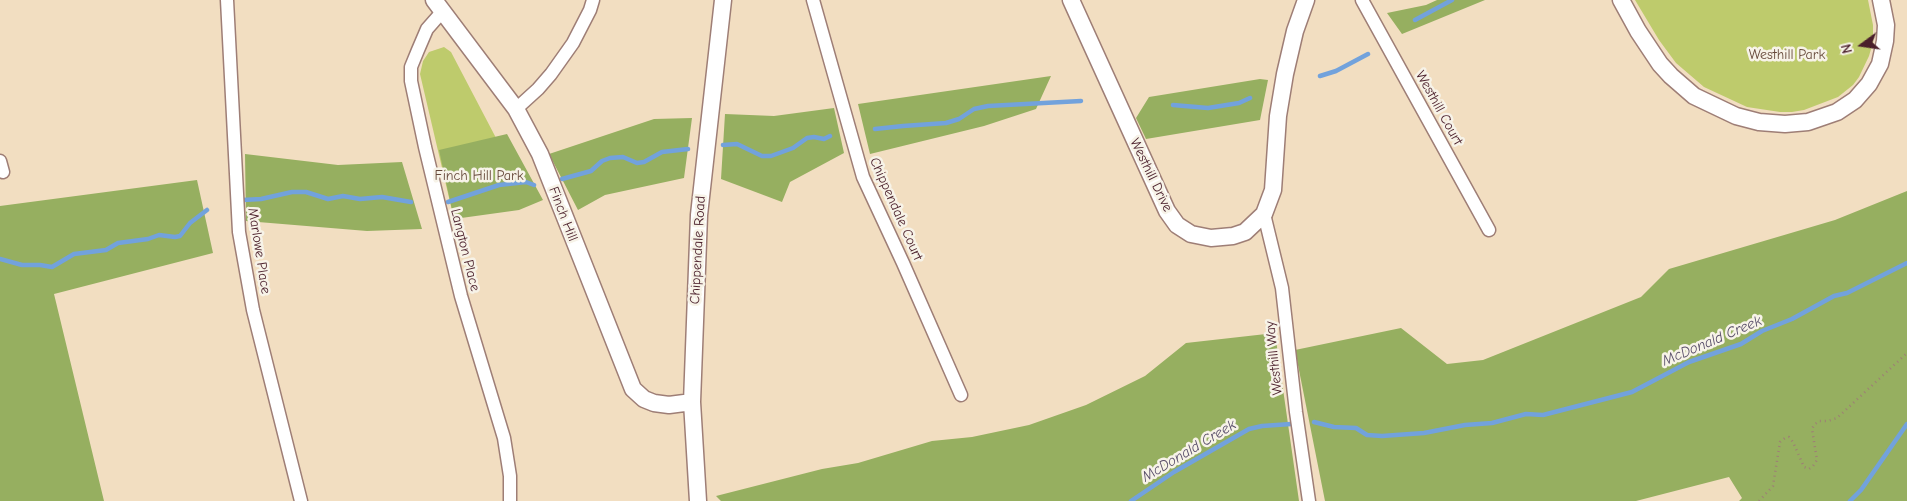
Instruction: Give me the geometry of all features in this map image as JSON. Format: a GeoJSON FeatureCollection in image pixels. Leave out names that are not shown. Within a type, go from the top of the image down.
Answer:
{"type":"FeatureCollection","features":[{"type":"Feature","properties":{"kind":"street","name":"Marlowe Place"},"geometry":{"type":"LineString","coordinates":[[227,0],[238,232],[253,310],[301,501]]}},
{"type":"Feature","properties":{"kind":"street"},"geometry":{"type":"LineString","coordinates":[[516,109],[538,89],[557,66],[573,43],[593,0]]}},
{"type":"Feature","properties":{"kind":"street","name":"Chippendale Road"},"geometry":{"type":"LineString","coordinates":[[698,501],[692,402],[699,215],[723,0]]}},
{"type":"Feature","properties":{"kind":"street","name":"Chippendale Court"},"geometry":{"type":"LineString","coordinates":[[813,0],[862,177],[903,263],[961,395]]}},
{"type":"Feature","properties":{"kind":"street","name":"Westhill Drive"},"geometry":{"type":"LineString","coordinates":[[1071,0],[1160,197],[1177,225],[1191,234],[1211,238],[1233,236],[1245,232],[1264,214],[1273,190],[1278,116],[1285,74],[1295,31],[1306,0]]}},
{"type":"Feature","properties":{"kind":"street","name":"Westhill Court"},"geometry":{"type":"LineString","coordinates":[[1362,0],[1489,230]]}},
{"type":"Feature","properties":{"kind":"street"},"geometry":{"type":"LineString","coordinates":[[1621,0],[1638,31],[1660,64],[1694,96],[1736,116],[1759,122],[1786,124],[1808,122],[1837,112],[1855,100],[1870,84],[1880,64],[1885,41],[1886,25],[1881,0]]}},
{"type":"Feature","properties":{"kind":"street","name":"Finch Hill"},"geometry":{"type":"LineString","coordinates":[[438,6],[516,109],[540,154],[633,388],[644,399],[654,403],[669,405],[692,402]]}},
{"type":"Feature","properties":{"kind":"street","name":"Langton Place"},"geometry":{"type":"LineString","coordinates":[[438,6],[411,66],[412,81],[425,147],[460,296],[504,438],[510,476],[510,501]]}},
{"type":"Feature","properties":{"kind":"street","name":"Westhill Way"},"geometry":{"type":"LineString","coordinates":[[1264,214],[1282,288],[1296,412],[1309,501]]}},
{"type":"Feature","properties":{"kind":"path"},"geometry":{"type":"LineString","coordinates":[[1759,501],[1773,486],[1780,442],[1784,438],[1789,437],[1804,467],[1809,469],[1816,460],[1812,429],[1814,425],[1837,418],[1907,354]]}},
{"type":"Feature","properties":{"kind":"green space"},"geometry":{"type":"Polygon","coordinates":[[[1437,0],[1485,0],[1402,34],[1387,13],[1426,5],[1437,0]]]}},
{"type":"Feature","properties":{"kind":"green space","name":"Westhill Park"},"geometry":{"type":"Polygon","coordinates":[[[1635,0],[1868,0],[1873,25],[1873,42],[1859,77],[1853,85],[1838,97],[1804,110],[1792,112],[1747,107],[1704,87],[1676,63],[1659,40],[1635,0]]]}},
{"type":"Feature","properties":{"kind":"green space","name":"Finch Hill Park"},"geometry":{"type":"Polygon","coordinates":[[[444,47],[451,52],[528,199],[454,219],[420,74],[423,61],[429,52],[444,47]]]}},
{"type":"Feature","properties":{"kind":"green space"},"geometry":{"type":"Polygon","coordinates":[[[1051,76],[1036,109],[984,126],[870,154],[858,104],[1051,76]]]}},
{"type":"Feature","properties":{"kind":"green space"},"geometry":{"type":"Polygon","coordinates":[[[1260,79],[1268,80],[1260,120],[1146,139],[1136,118],[1149,97],[1260,79]]]}},
{"type":"Feature","properties":{"kind":"green space"},"geometry":{"type":"Polygon","coordinates":[[[834,108],[844,153],[790,182],[782,202],[721,179],[725,114],[774,116],[834,108]]]}},
{"type":"Feature","properties":{"kind":"green space"},"geometry":{"type":"Polygon","coordinates":[[[692,118],[684,178],[605,195],[578,210],[549,154],[654,119],[692,118]]]}},
{"type":"Feature","properties":{"kind":"green space"},"geometry":{"type":"Polygon","coordinates":[[[507,134],[543,200],[519,210],[454,219],[439,150],[507,134]]]}},
{"type":"Feature","properties":{"kind":"green space"},"geometry":{"type":"Polygon","coordinates":[[[245,154],[338,165],[402,162],[422,229],[367,231],[246,221],[245,154]]]}},
{"type":"Feature","properties":{"kind":"green space"},"geometry":{"type":"Polygon","coordinates":[[[197,180],[213,253],[54,294],[104,501],[0,501],[0,206],[197,180]]]}},
{"type":"Feature","properties":{"kind":"green space"},"geometry":{"type":"Polygon","coordinates":[[[1907,191],[1907,501],[1739,501],[1742,498],[1729,477],[1636,501],[1325,501],[1295,350],[1401,328],[1447,364],[1483,360],[1641,297],[1669,269],[1835,220],[1907,191]]]}},
{"type":"Feature","properties":{"kind":"green space"},"geometry":{"type":"Polygon","coordinates":[[[1275,333],[1299,501],[721,501],[716,496],[822,469],[858,463],[932,441],[972,437],[1029,425],[1086,405],[1145,376],[1186,343],[1275,333]]]}},
{"type":"Feature","properties":{"kind":"waterway"},"geometry":{"type":"LineString","coordinates":[[1415,20],[1452,0]]}},
{"type":"Feature","properties":{"kind":"waterway"},"geometry":{"type":"LineString","coordinates":[[1320,76],[1336,71],[1368,54]]}},
{"type":"Feature","properties":{"kind":"waterway"},"geometry":{"type":"LineString","coordinates":[[1173,105],[1208,108],[1239,103],[1250,98]]}},
{"type":"Feature","properties":{"kind":"waterway"},"geometry":{"type":"LineString","coordinates":[[875,129],[946,123],[959,119],[974,109],[988,106],[1081,101]]}},
{"type":"Feature","properties":{"kind":"waterway"},"geometry":{"type":"LineString","coordinates":[[723,145],[737,144],[762,156],[771,156],[793,148],[807,138],[824,139],[830,136]]}},
{"type":"Feature","properties":{"kind":"waterway"},"geometry":{"type":"LineString","coordinates":[[562,179],[591,171],[602,161],[610,158],[623,157],[637,163],[644,162],[662,152],[688,149]]}},
{"type":"Feature","properties":{"kind":"waterway"},"geometry":{"type":"LineString","coordinates":[[448,202],[499,185],[526,182],[534,185]]}},
{"type":"Feature","properties":{"kind":"waterway"},"geometry":{"type":"LineString","coordinates":[[243,200],[261,199],[292,192],[306,192],[328,199],[343,196],[360,199],[382,197],[411,202]]}},
{"type":"Feature","properties":{"kind":"waterway"},"geometry":{"type":"LineString","coordinates":[[0,259],[22,265],[52,267],[74,254],[106,250],[118,243],[148,239],[159,235],[180,236],[190,223],[207,210]]}},
{"type":"Feature","properties":{"kind":"waterway","name":"McDonald Creek"},"geometry":{"type":"LineString","coordinates":[[1314,422],[1334,427],[1356,428],[1367,435],[1382,436],[1424,433],[1465,425],[1492,423],[1526,414],[1543,415],[1632,392],[1689,362],[1741,344],[1762,331],[1792,319],[1834,296],[1847,293],[1907,263]]}},
{"type":"Feature","properties":{"kind":"waterway","name":"McDonald Creek"},"geometry":{"type":"LineString","coordinates":[[1131,501],[1174,472],[1249,429],[1291,424]]}},
{"type":"Feature","properties":{"kind":"waterway"},"geometry":{"type":"LineString","coordinates":[[1850,501],[1861,490],[1907,424]]}}]}
